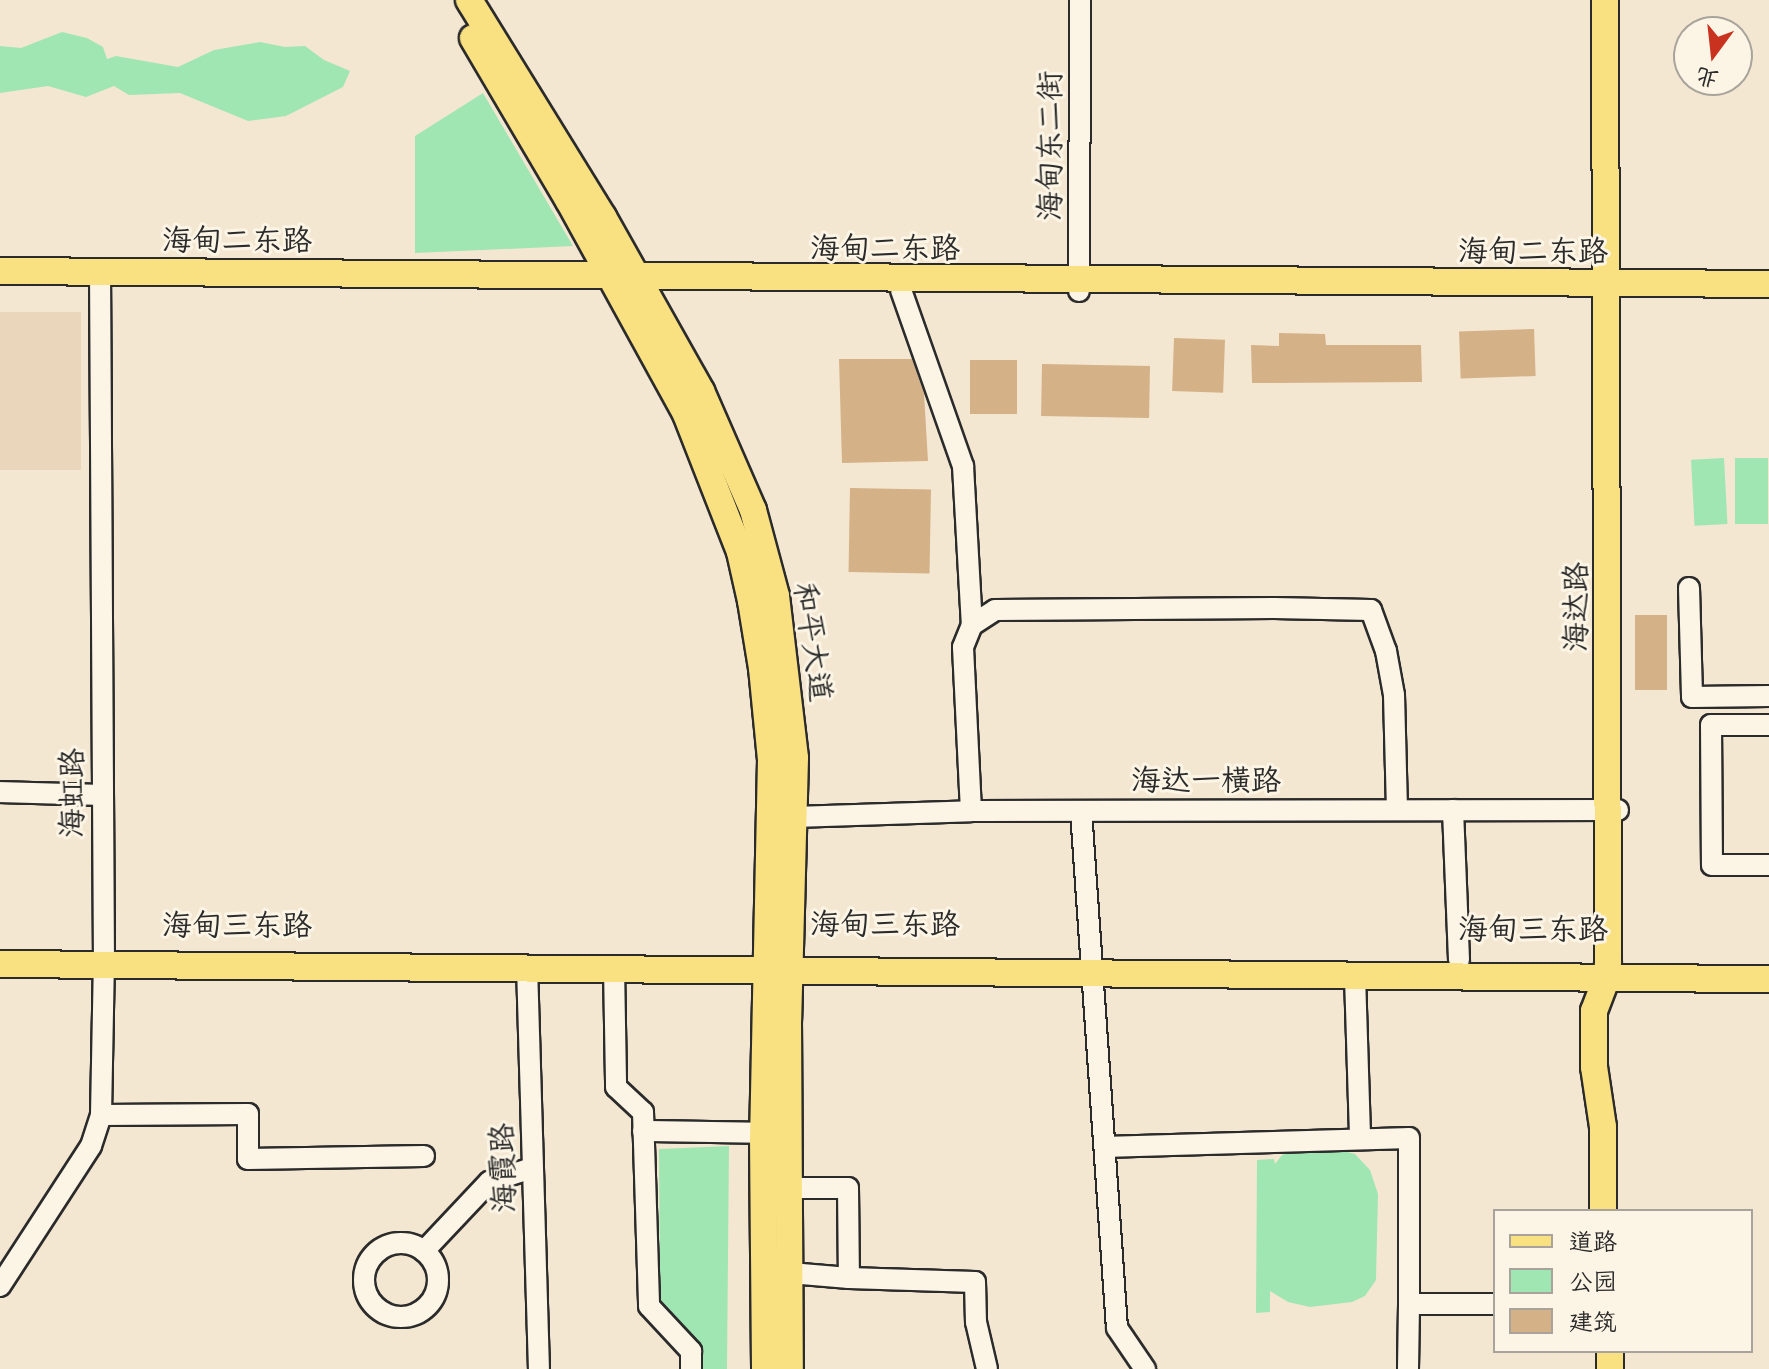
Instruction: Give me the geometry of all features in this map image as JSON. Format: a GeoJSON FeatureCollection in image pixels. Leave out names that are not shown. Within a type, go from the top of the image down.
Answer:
{"type":"FeatureCollection","features":[{"type":"Feature","properties":{"kind":"main road","name":"和平大道"},"geometry":{"type":"LineString","coordinates":[[451,0],[627,282],[701,391],[753,510],[782,631],[795,746],[794,817],[764,1133],[765,1369]]}},
{"type":"Feature","properties":{"kind":"main road","name":"和平大道"},"geometry":{"type":"LineString","coordinates":[[469,0],[627,282],[697,439],[740,552],[762,668],[771,760],[790,1188],[790,1369]]}},
{"type":"Feature","properties":{"kind":"main road","name":"海达路"},"geometry":{"type":"LineString","coordinates":[[1605,0],[1604,192],[1613,289]]}},
{"type":"Feature","properties":{"kind":"main road","name":"海达路"},"geometry":{"type":"LineString","coordinates":[[1611,1209],[1609,1011],[1613,969],[1613,289],[1623,0]]}},
{"type":"Feature","properties":{"kind":"main road","name":"海甸二东路"},"geometry":{"type":"LineString","coordinates":[[0,271],[100,279]]}},
{"type":"Feature","properties":{"kind":"main road","name":"海甸二东路"},"geometry":{"type":"LineString","coordinates":[[0,285],[100,279],[1613,289],[1769,284]]}},
{"type":"Feature","properties":{"kind":"main road","name":"海甸二东路"},"geometry":{"type":"LineString","coordinates":[[627,282],[901,290],[1075,286]]}},
{"type":"Feature","properties":{"kind":"main road","name":"海甸二东路"},"geometry":{"type":"LineString","coordinates":[[1613,289],[1769,296]]}},
{"type":"Feature","properties":{"kind":"main road","name":"海甸三东路"},"geometry":{"type":"LineString","coordinates":[[0,955],[104,960],[780,964]]}},
{"type":"Feature","properties":{"kind":"main road"},"geometry":{"type":"LineString","coordinates":[[0,964],[104,960],[614,967],[780,964],[1093,966],[1355,976],[1613,969],[1769,979]]}},
{"type":"Feature","properties":{"kind":"main road","name":"海甸三东路"},"geometry":{"type":"LineString","coordinates":[[1093,966],[1459,960],[1613,969],[1769,962]]}},
{"type":"Feature","properties":{"kind":"main road","name":"海达路"},"geometry":{"type":"LineString","coordinates":[[1603,1209],[1603,1127],[1594,1067],[1594,1011],[1613,969]]}},
{"type":"Feature","properties":{"kind":"street","name":"海甸东二街"},"geometry":{"type":"LineString","coordinates":[[1073,0],[1075,286]]}},
{"type":"Feature","properties":{"kind":"street","name":"海甸东二街"},"geometry":{"type":"LineString","coordinates":[[1075,286],[1080,0]]}},
{"type":"Feature","properties":{"kind":"street","name":"海虹路"},"geometry":{"type":"LineString","coordinates":[[0,1286],[91,1146],[101,1115],[104,960],[100,279]]}},
{"type":"Feature","properties":{"kind":"street"},"geometry":{"type":"LineString","coordinates":[[901,290],[963,466],[972,625],[963,647],[971,811]]}},
{"type":"Feature","properties":{"kind":"street"},"geometry":{"type":"LineString","coordinates":[[1689,588],[1692,697],[1769,696]]}},
{"type":"Feature","properties":{"kind":"street"},"geometry":{"type":"LineString","coordinates":[[972,625],[995,610],[1371,610],[1386,651],[1394,695],[1397,810]]}},
{"type":"Feature","properties":{"kind":"street"},"geometry":{"type":"LineString","coordinates":[[1769,725],[1711,725],[1712,865],[1769,865]]}},
{"type":"Feature","properties":{"kind":"street"},"geometry":{"type":"LineString","coordinates":[[0,792],[102,795]]}},
{"type":"Feature","properties":{"kind":"street"},"geometry":{"type":"LineString","coordinates":[[1453,810],[1459,960]]}},
{"type":"Feature","properties":{"kind":"street","name":"海达一横路"},"geometry":{"type":"LineString","coordinates":[[794,817],[971,811],[1613,810]]}},
{"type":"Feature","properties":{"kind":"street"},"geometry":{"type":"LineString","coordinates":[[1081,811],[1117,1328],[1145,1369]]}},
{"type":"Feature","properties":{"kind":"street","name":"海霞路"},"geometry":{"type":"LineString","coordinates":[[527,966],[539,1369]]}},
{"type":"Feature","properties":{"kind":"street"},"geometry":{"type":"LineString","coordinates":[[614,967],[616,1087],[643,1112],[649,1306],[691,1351],[691,1369]]}},
{"type":"Feature","properties":{"kind":"street"},"geometry":{"type":"LineString","coordinates":[[1355,976],[1360,1139]]}},
{"type":"Feature","properties":{"kind":"street"},"geometry":{"type":"LineString","coordinates":[[101,1115],[248,1114],[248,1159],[424,1156]]}},
{"type":"Feature","properties":{"kind":"street"},"geometry":{"type":"LineString","coordinates":[[643,1131],[764,1133]]}},
{"type":"Feature","properties":{"kind":"street"},"geometry":{"type":"LineString","coordinates":[[1105,1147],[1409,1138],[1408,1369]]}},
{"type":"Feature","properties":{"kind":"street"},"geometry":{"type":"LineString","coordinates":[[424,1251],[489,1182],[532,1168]]}},
{"type":"Feature","properties":{"kind":"street"},"geometry":{"type":"LineString","coordinates":[[790,1188],[848,1188],[849,1278]]}},
{"type":"Feature","properties":{"kind":"street"},"geometry":{"type":"LineString","coordinates":[[790,1273],[975,1282],[976,1322],[987,1369]]}},
{"type":"Feature","properties":{"kind":"street"},"geometry":{"type":"LineString","coordinates":[[1409,1304],[1493,1304]]}},
{"type":"Feature","properties":{"kind":"shaded area"},"geometry":{"type":"Polygon","coordinates":[[[0,312],[81,312],[81,470],[0,470],[0,312]]]}},
{"type":"Feature","properties":{"kind":"green space"},"geometry":{"type":"Polygon","coordinates":[[[62,32],[87,38],[103,47],[107,59],[116,56],[178,67],[214,50],[260,42],[285,47],[305,46],[324,60],[350,71],[343,87],[286,116],[248,121],[180,93],[129,95],[114,86],[86,97],[48,86],[0,93],[0,46],[21,48],[62,32]]]}},
{"type":"Feature","properties":{"kind":"green space"},"geometry":{"type":"Polygon","coordinates":[[[483,93],[573,246],[415,253],[415,136],[483,93]]]}},
{"type":"Feature","properties":{"kind":"green space"},"geometry":{"type":"Polygon","coordinates":[[[1724,458],[1727,524],[1694,526],[1691,460],[1724,458]]]}},
{"type":"Feature","properties":{"kind":"green space"},"geometry":{"type":"Polygon","coordinates":[[[1735,458],[1768,458],[1768,524],[1735,524],[1735,458]]]}},
{"type":"Feature","properties":{"kind":"green space"},"geometry":{"type":"Polygon","coordinates":[[[729,1146],[727,1369],[703,1369],[703,1350],[660,1299],[659,1149],[729,1146]]]}},
{"type":"Feature","properties":{"kind":"green space"},"geometry":{"type":"Polygon","coordinates":[[[1336,1149],[1355,1154],[1370,1170],[1378,1194],[1376,1280],[1365,1296],[1352,1302],[1310,1307],[1288,1302],[1270,1291],[1270,1312],[1256,1313],[1257,1160],[1274,1159],[1275,1164],[1282,1155],[1296,1150],[1336,1149]]]}},
{"type":"Feature","properties":{"kind":"building"},"geometry":{"type":"Polygon","coordinates":[[[1534,329],[1536,376],[1461,379],[1459,332],[1534,329]]]}},
{"type":"Feature","properties":{"kind":"building"},"geometry":{"type":"Polygon","coordinates":[[[1279,333],[1325,334],[1326,345],[1421,345],[1422,382],[1252,383],[1251,345],[1279,346],[1279,333]]]}},
{"type":"Feature","properties":{"kind":"building"},"geometry":{"type":"Polygon","coordinates":[[[1174,338],[1225,340],[1223,393],[1172,391],[1174,338]]]}},
{"type":"Feature","properties":{"kind":"building"},"geometry":{"type":"Polygon","coordinates":[[[839,359],[912,359],[924,394],[928,461],[842,463],[839,359]]]}},
{"type":"Feature","properties":{"kind":"building"},"geometry":{"type":"Polygon","coordinates":[[[970,360],[1017,360],[1017,414],[970,414],[970,360]]]}},
{"type":"Feature","properties":{"kind":"building"},"geometry":{"type":"Polygon","coordinates":[[[1042,364],[1150,366],[1149,418],[1041,416],[1042,364]]]}},
{"type":"Feature","properties":{"kind":"building"},"geometry":{"type":"Polygon","coordinates":[[[850,488],[931,489],[930,573],[849,572],[850,488]]]}},
{"type":"Feature","properties":{"kind":"building"},"geometry":{"type":"Polygon","coordinates":[[[1635,615],[1667,615],[1667,690],[1635,690],[1635,615]]]}}]}
